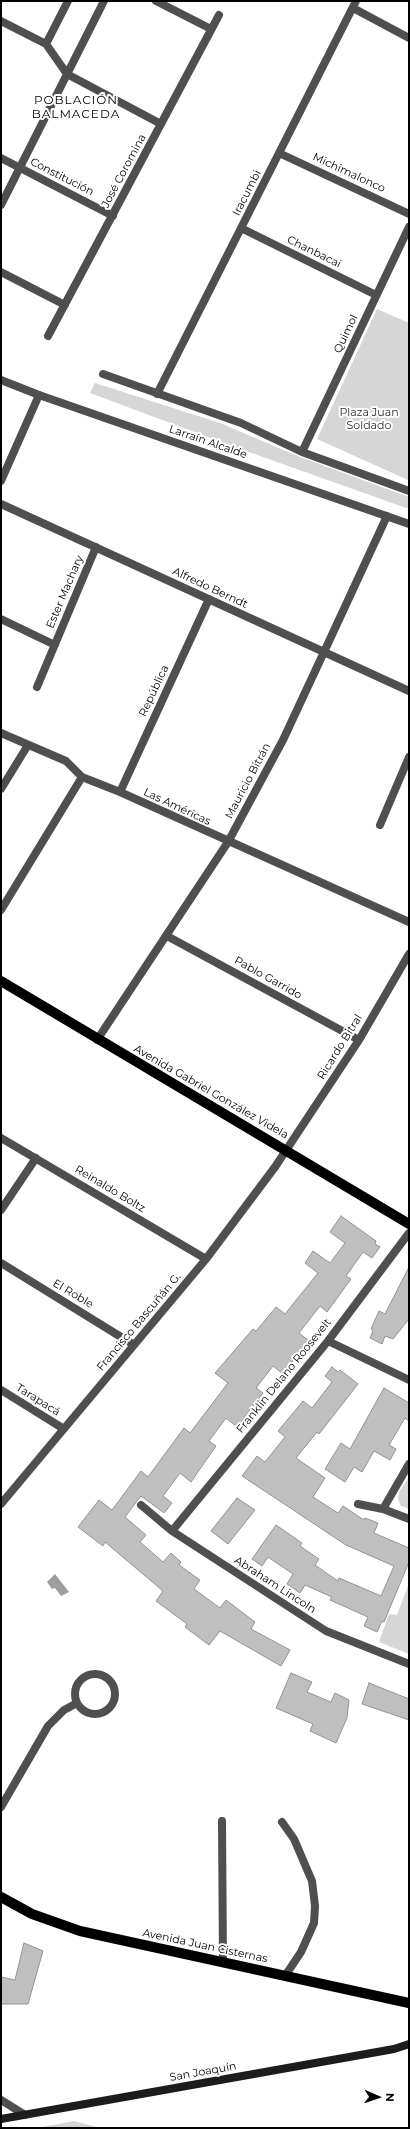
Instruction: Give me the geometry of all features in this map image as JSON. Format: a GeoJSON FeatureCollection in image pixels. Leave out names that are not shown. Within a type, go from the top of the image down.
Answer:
{"type":"FeatureCollection","features":[{"type":"Feature","properties":{"kind":"main road","name":"Avenida Gabriel González Videla"},"geometry":{"type":"LineString","coordinates":[[1,981],[97,1040],[287,1150],[409,1224]]}},
{"type":"Feature","properties":{"kind":"main road","name":"Avenida Juan Cisternas"},"geometry":{"type":"LineString","coordinates":[[1,1898],[32,1914],[80,1931],[409,2003]]}},
{"type":"Feature","properties":{"kind":"main road","name":"San Joaquín"},"geometry":{"type":"LineString","coordinates":[[1,2119],[394,2049],[409,2044]]}},
{"type":"Feature","properties":{"kind":"street"},"geometry":{"type":"LineString","coordinates":[[46,44],[68,1]]}},
{"type":"Feature","properties":{"kind":"street"},"geometry":{"type":"LineString","coordinates":[[1,205],[104,1]]}},
{"type":"Feature","properties":{"kind":"street"},"geometry":{"type":"LineString","coordinates":[[156,1],[212,29]]}},
{"type":"Feature","properties":{"kind":"street"},"geometry":{"type":"LineString","coordinates":[[354,5],[409,38]]}},
{"type":"Feature","properties":{"kind":"street","name":"Iracumbi"},"geometry":{"type":"LineString","coordinates":[[157,394],[354,5]]}},
{"type":"Feature","properties":{"kind":"street","name":"José Coromina"},"geometry":{"type":"LineString","coordinates":[[48,336],[219,15]]}},
{"type":"Feature","properties":{"kind":"street"},"geometry":{"type":"LineString","coordinates":[[1,21],[46,44],[67,74],[161,124]]}},
{"type":"Feature","properties":{"kind":"street","name":"Michimalonco"},"geometry":{"type":"LineString","coordinates":[[279,153],[409,214]]}},
{"type":"Feature","properties":{"kind":"street","name":"Constitución"},"geometry":{"type":"LineString","coordinates":[[1,158],[113,216]]}},
{"type":"Feature","properties":{"kind":"street","name":"Quimol"},"geometry":{"type":"LineString","coordinates":[[302,452],[409,227]]}},
{"type":"Feature","properties":{"kind":"street","name":"Chanbacai"},"geometry":{"type":"LineString","coordinates":[[241,228],[376,295]]}},
{"type":"Feature","properties":{"kind":"street"},"geometry":{"type":"LineString","coordinates":[[1,272],[65,305]]}},
{"type":"Feature","properties":{"kind":"street"},"geometry":{"type":"LineString","coordinates":[[103,374],[242,424],[302,452],[409,491]]}},
{"type":"Feature","properties":{"kind":"street","name":"Larraín Alcalde"},"geometry":{"type":"LineString","coordinates":[[1,380],[39,395],[409,524]]}},
{"type":"Feature","properties":{"kind":"street"},"geometry":{"type":"LineString","coordinates":[[1,481],[39,395]]}},
{"type":"Feature","properties":{"kind":"street","name":"Alfredo Berndt"},"geometry":{"type":"LineString","coordinates":[[1,504],[409,691]]}},
{"type":"Feature","properties":{"kind":"street","name":"Mauricio Bitrán"},"geometry":{"type":"LineString","coordinates":[[97,1040],[228,842],[283,740],[387,516]]}},
{"type":"Feature","properties":{"kind":"street","name":"Ester Machary"},"geometry":{"type":"LineString","coordinates":[[37,687],[96,547]]}},
{"type":"Feature","properties":{"kind":"street","name":"República"},"geometry":{"type":"LineString","coordinates":[[120,792],[209,599]]}},
{"type":"Feature","properties":{"kind":"street","name":"Ester Machary"},"geometry":{"type":"LineString","coordinates":[[1,620],[55,645]]}},
{"type":"Feature","properties":{"kind":"street","name":"Las Américas"},"geometry":{"type":"LineString","coordinates":[[1,733],[66,761],[82,777],[120,792],[228,842],[409,922]]}},
{"type":"Feature","properties":{"kind":"street"},"geometry":{"type":"LineString","coordinates":[[1,789],[28,745]]}},
{"type":"Feature","properties":{"kind":"street"},"geometry":{"type":"LineString","coordinates":[[380,825],[409,757]]}},
{"type":"Feature","properties":{"kind":"street"},"geometry":{"type":"LineString","coordinates":[[1,910],[82,777]]}},
{"type":"Feature","properties":{"kind":"street","name":"Pablo Garrido"},"geometry":{"type":"LineString","coordinates":[[167,936],[359,1040]]}},
{"type":"Feature","properties":{"kind":"street","name":"Ricardo Bitral"},"geometry":{"type":"LineString","coordinates":[[287,1150],[359,1040],[409,954]]}},
{"type":"Feature","properties":{"kind":"street","name":"Reinaldo Boltz"},"geometry":{"type":"LineString","coordinates":[[1,1138],[206,1259]]}},
{"type":"Feature","properties":{"kind":"street","name":"Francisco Bascuñán G."},"geometry":{"type":"LineString","coordinates":[[1,1504],[206,1259],[287,1150]]}},
{"type":"Feature","properties":{"kind":"street"},"geometry":{"type":"LineString","coordinates":[[1,1210],[36,1158]]}},
{"type":"Feature","properties":{"kind":"street","name":"Franklin Delano Roosevelt"},"geometry":{"type":"LineString","coordinates":[[172,1530],[328,1341],[409,1233]]}},
{"type":"Feature","properties":{"kind":"street","name":"El Roble"},"geometry":{"type":"LineString","coordinates":[[1,1263],[134,1344]]}},
{"type":"Feature","properties":{"kind":"street"},"geometry":{"type":"LineString","coordinates":[[328,1341],[409,1380]]}},
{"type":"Feature","properties":{"kind":"street","name":"Tarapacá"},"geometry":{"type":"LineString","coordinates":[[1,1390],[64,1429]]}},
{"type":"Feature","properties":{"kind":"street"},"geometry":{"type":"LineString","coordinates":[[383,1510],[409,1464]]}},
{"type":"Feature","properties":{"kind":"street"},"geometry":{"type":"LineString","coordinates":[[358,1504],[383,1510],[409,1520]]}},
{"type":"Feature","properties":{"kind":"street","name":"Abraham Lincoln"},"geometry":{"type":"LineString","coordinates":[[140,1505],[172,1530],[326,1631],[409,1664]]}},
{"type":"Feature","properties":{"kind":"street"},"geometry":{"type":"LineString","coordinates":[[96,1675],[103,1676],[112,1685],[114,1690],[113,1703],[104,1712],[93,1714],[86,1712],[77,1703],[76,1689],[83,1678],[96,1675]]}},
{"type":"Feature","properties":{"kind":"street"},"geometry":{"type":"LineString","coordinates":[[1,1807],[48,1726],[64,1710],[77,1703]]}},
{"type":"Feature","properties":{"kind":"street"},"geometry":{"type":"LineString","coordinates":[[222,1821],[223,1962]]}},
{"type":"Feature","properties":{"kind":"street"},"geometry":{"type":"LineString","coordinates":[[282,1822],[294,1839],[312,1881],[315,1906],[314,1923],[301,1952],[285,1976]]}},
{"type":"Feature","properties":{"kind":"street"},"geometry":{"type":"LineString","coordinates":[[1,2100],[25,2115]]}},
{"type":"Feature","properties":{"kind":"green space","name":"Plaza Juan Soldado"},"geometry":{"type":"Polygon","coordinates":[[[377,309],[409,323],[408,480],[317,439],[377,309]]]}},
{"type":"Feature","properties":{"kind":"green space"},"geometry":{"type":"Polygon","coordinates":[[[95,383],[220,423],[300,457],[409,497],[409,509],[232,446],[90,393],[95,383]]]}},
{"type":"Feature","properties":{"kind":"green space"},"geometry":{"type":"Polygon","coordinates":[[[409,1477],[409,1509],[401,1506],[398,1499],[399,1492],[409,1477]]]}},
{"type":"Feature","properties":{"kind":"green space"},"geometry":{"type":"Polygon","coordinates":[[[409,1583],[409,1654],[379,1642],[389,1614],[397,1615],[409,1583]]]}},
{"type":"Feature","properties":{"kind":"green space"},"geometry":{"type":"Polygon","coordinates":[[[74,2121],[100,2128],[37,2128],[74,2121]]]}},
{"type":"Feature","properties":{"kind":"shaded area"},"geometry":{"type":"Polygon","coordinates":[[[55,1574],[69,1592],[61,1596],[55,1588],[52,1589],[47,1582],[55,1574]]]}},
{"type":"Feature","properties":{"kind":"building"},"geometry":{"type":"Polygon","coordinates":[[[341,1216],[376,1241],[375,1244],[380,1247],[372,1258],[363,1252],[346,1276],[351,1279],[327,1312],[320,1306],[299,1333],[308,1340],[283,1374],[273,1366],[256,1388],[263,1393],[237,1427],[226,1418],[209,1441],[216,1446],[191,1482],[180,1473],[163,1496],[172,1503],[164,1513],[141,1496],[125,1517],[146,1535],[140,1542],[163,1562],[171,1553],[181,1562],[179,1565],[200,1580],[194,1589],[220,1608],[226,1600],[255,1622],[251,1629],[290,1650],[281,1666],[220,1631],[209,1645],[185,1627],[187,1624],[156,1601],[163,1591],[105,1542],[103,1546],[78,1527],[99,1500],[112,1510],[141,1471],[148,1477],[184,1428],[190,1433],[228,1383],[215,1373],[253,1329],[256,1331],[276,1307],[285,1314],[318,1273],[305,1263],[313,1251],[330,1263],[345,1243],[330,1232],[341,1216]]]}},
{"type":"Feature","properties":{"kind":"building"},"geometry":{"type":"Polygon","coordinates":[[[409,1267],[409,1319],[393,1339],[385,1336],[382,1344],[370,1338],[373,1331],[371,1329],[379,1311],[385,1314],[409,1267]]]}},
{"type":"Feature","properties":{"kind":"building"},"geometry":{"type":"Polygon","coordinates":[[[332,1367],[338,1372],[340,1370],[358,1384],[319,1434],[317,1432],[296,1458],[325,1478],[313,1497],[338,1513],[343,1506],[364,1520],[365,1518],[378,1523],[374,1533],[409,1548],[409,1562],[384,1622],[382,1621],[377,1632],[364,1626],[368,1617],[330,1600],[332,1597],[305,1585],[300,1593],[287,1584],[293,1574],[268,1557],[262,1566],[252,1559],[276,1525],[302,1543],[300,1546],[319,1559],[315,1565],[338,1581],[339,1578],[381,1596],[394,1566],[346,1545],[242,1476],[257,1456],[265,1462],[285,1437],[278,1431],[303,1401],[312,1408],[332,1382],[325,1376],[332,1367]]]}},
{"type":"Feature","properties":{"kind":"building"},"geometry":{"type":"Polygon","coordinates":[[[384,1388],[409,1403],[409,1421],[405,1418],[389,1445],[396,1449],[390,1460],[374,1451],[362,1472],[354,1467],[345,1482],[325,1469],[341,1443],[350,1449],[384,1388]]]}},
{"type":"Feature","properties":{"kind":"building"},"geometry":{"type":"Polygon","coordinates":[[[237,1498],[255,1510],[228,1544],[211,1531],[237,1498]]]}},
{"type":"Feature","properties":{"kind":"building"},"geometry":{"type":"Polygon","coordinates":[[[291,1673],[312,1682],[307,1692],[331,1702],[335,1693],[349,1700],[347,1718],[336,1743],[310,1731],[313,1724],[276,1708],[291,1673]]]}},
{"type":"Feature","properties":{"kind":"building"},"geometry":{"type":"Polygon","coordinates":[[[369,1683],[409,1699],[409,1720],[362,1704],[369,1683]]]}},
{"type":"Feature","properties":{"kind":"building"},"geometry":{"type":"Polygon","coordinates":[[[24,1943],[43,1951],[28,2004],[1,2004],[1,1977],[15,1980],[24,1943]]]}},
{"type":"Feature","properties":{"kind":"district","name":"POBLACIÓN BALMACEDA"},"geometry":{"type":"Point","coordinates":[76,107]}}]}
